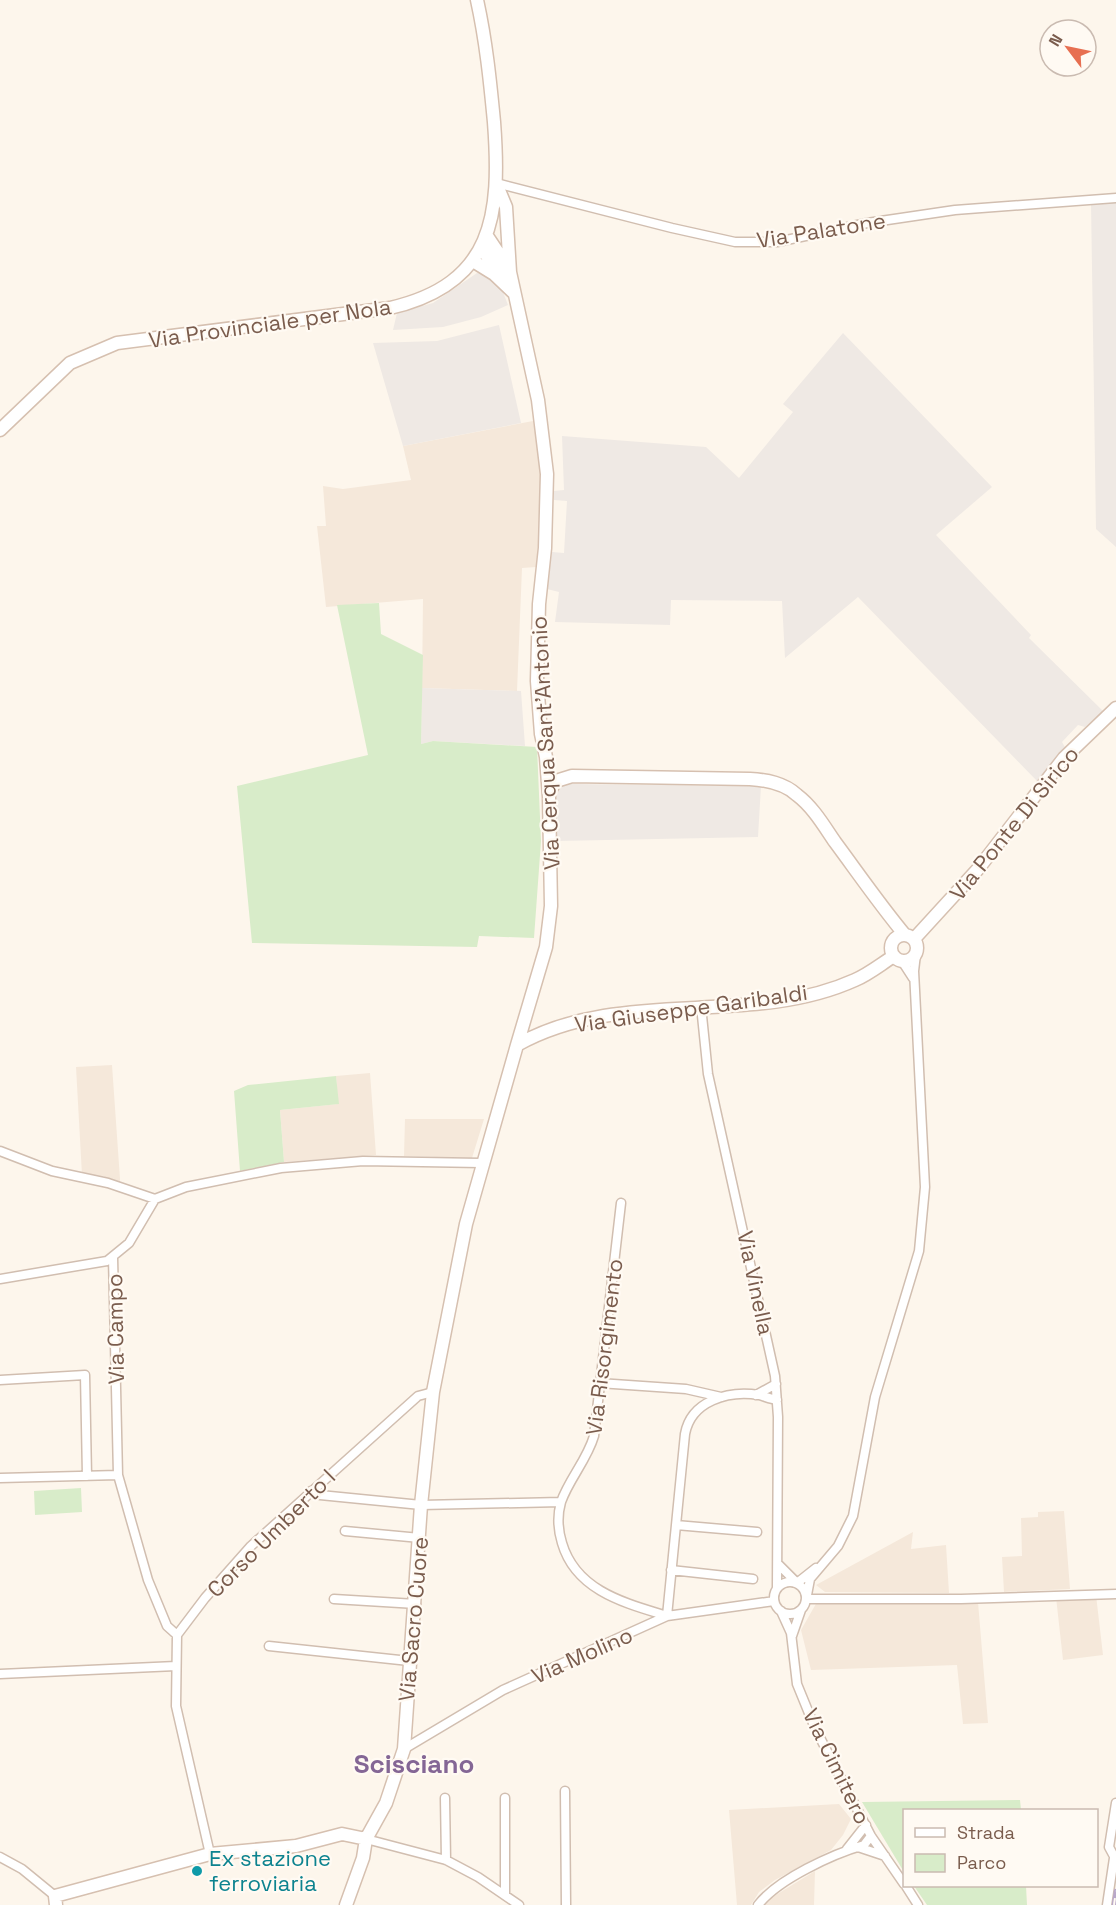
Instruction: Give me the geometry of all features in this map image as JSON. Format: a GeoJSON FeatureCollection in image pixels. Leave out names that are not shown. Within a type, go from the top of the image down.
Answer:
{"type":"FeatureCollection","features":[{"type":"Feature","properties":{"kind":"street"},"geometry":{"type":"LineString","coordinates":[[477,0],[489,55],[496,183],[506,207],[508,278]]}},
{"type":"Feature","properties":{"kind":"street","name":"Via Palatone"},"geometry":{"type":"LineString","coordinates":[[496,183],[735,242],[777,242],[867,223],[955,210],[1116,198]]}},
{"type":"Feature","properties":{"kind":"street","name":"Via Provinciale per Nola"},"geometry":{"type":"LineString","coordinates":[[0,430],[59,372],[83,356],[109,346],[397,307],[438,292],[451,283],[473,261],[484,242],[495,202],[496,183]]}},
{"type":"Feature","properties":{"kind":"street","name":"Via Cerqua Sant'Antonio"},"geometry":{"type":"LineString","coordinates":[[484,242],[498,269],[508,278],[516,296],[538,400],[547,474],[537,681],[541,734],[546,757],[553,774],[549,792],[551,906],[546,947],[517,1045]]}},
{"type":"Feature","properties":{"kind":"street","name":"Via Cerqua Sant'Antonio"},"geometry":{"type":"LineString","coordinates":[[473,261],[508,278]]}},
{"type":"Feature","properties":{"kind":"street","name":"Via Ponte Di Sirico"},"geometry":{"type":"LineString","coordinates":[[896,954],[896,938],[910,937],[978,869],[1064,758],[1116,708]]}},
{"type":"Feature","properties":{"kind":"street"},"geometry":{"type":"LineString","coordinates":[[553,774],[750,779],[768,780],[783,786],[797,794],[814,812],[888,916],[917,946],[915,981],[925,1187],[919,1251],[875,1397],[854,1516],[838,1546],[810,1579],[807,1597],[792,1640]]}},
{"type":"Feature","properties":{"kind":"street"},"geometry":{"type":"LineString","coordinates":[[888,916],[896,954],[915,981]]}},
{"type":"Feature","properties":{"kind":"street"},"geometry":{"type":"LineString","coordinates":[[896,954],[910,959],[916,954]]}},
{"type":"Feature","properties":{"kind":"street","name":"Via Giuseppe Garibaldi"},"geometry":{"type":"LineString","coordinates":[[517,1045],[543,1031],[578,1021],[657,1008],[765,1002],[836,986],[855,980],[896,954]]}},
{"type":"Feature","properties":{"kind":"street","name":"Via Vinella"},"geometry":{"type":"LineString","coordinates":[[701,1006],[708,1074],[776,1384],[779,1564],[777,1587]]}},
{"type":"Feature","properties":{"kind":"street"},"geometry":{"type":"LineString","coordinates":[[433,1392],[453,1283],[481,1163],[517,1045]]}},
{"type":"Feature","properties":{"kind":"street"},"geometry":{"type":"LineString","coordinates":[[0,1151],[52,1171],[108,1183],[155,1198],[186,1187],[281,1168],[363,1161],[481,1163]]}},
{"type":"Feature","properties":{"kind":"street","name":"Via Campo"},"geometry":{"type":"LineString","coordinates":[[155,1198],[129,1243],[113,1257],[118,1475],[148,1580],[167,1626],[177,1635]]}},
{"type":"Feature","properties":{"kind":"street","name":"Via Risorgimento"},"geometry":{"type":"LineString","coordinates":[[621,1203],[590,1450],[561,1502],[559,1532],[576,1572],[598,1590],[612,1598],[667,1616]]}},
{"type":"Feature","properties":{"kind":"street"},"geometry":{"type":"LineString","coordinates":[[0,1279],[98,1264],[113,1257]]}},
{"type":"Feature","properties":{"kind":"street","name":"Via Campo"},"geometry":{"type":"LineString","coordinates":[[0,1380],[85,1375],[87,1476]]}},
{"type":"Feature","properties":{"kind":"street"},"geometry":{"type":"LineString","coordinates":[[599,1383],[686,1389],[722,1397]]}},
{"type":"Feature","properties":{"kind":"street"},"geometry":{"type":"LineString","coordinates":[[756,1395],[776,1384]]}},
{"type":"Feature","properties":{"kind":"street","name":"Corso Umberto I"},"geometry":{"type":"LineString","coordinates":[[177,1635],[205,1598],[251,1546],[418,1396],[433,1392]]}},
{"type":"Feature","properties":{"kind":"street","name":"Via Sacro Cuore"},"geometry":{"type":"LineString","coordinates":[[346,1905],[363,1858],[366,1839],[387,1803],[404,1749],[409,1661],[416,1604],[421,1505],[433,1392]]}},
{"type":"Feature","properties":{"kind":"street"},"geometry":{"type":"LineString","coordinates":[[667,1616],[686,1424],[696,1410],[713,1399],[756,1395],[777,1400]]}},
{"type":"Feature","properties":{"kind":"street"},"geometry":{"type":"LineString","coordinates":[[0,1478],[118,1475]]}},
{"type":"Feature","properties":{"kind":"street"},"geometry":{"type":"LineString","coordinates":[[311,1491],[320,1495],[421,1505],[561,1502]]}},
{"type":"Feature","properties":{"kind":"street"},"geometry":{"type":"LineString","coordinates":[[676,1525],[757,1532]]}},
{"type":"Feature","properties":{"kind":"street"},"geometry":{"type":"LineString","coordinates":[[345,1531],[420,1538]]}},
{"type":"Feature","properties":{"kind":"street"},"geometry":{"type":"LineString","coordinates":[[792,1640],[789,1626],[774,1601],[777,1587],[786,1582],[797,1583],[827,1560]]}},
{"type":"Feature","properties":{"kind":"street"},"geometry":{"type":"LineString","coordinates":[[779,1564],[807,1597]]}},
{"type":"Feature","properties":{"kind":"street"},"geometry":{"type":"LineString","coordinates":[[671,1570],[753,1579]]}},
{"type":"Feature","properties":{"kind":"street"},"geometry":{"type":"LineString","coordinates":[[807,1597],[961,1599],[1116,1594]]}},
{"type":"Feature","properties":{"kind":"street"},"geometry":{"type":"LineString","coordinates":[[334,1599],[416,1604]]}},
{"type":"Feature","properties":{"kind":"street","name":"Via Molino"},"geometry":{"type":"LineString","coordinates":[[404,1749],[503,1690],[667,1616],[774,1601]]}},
{"type":"Feature","properties":{"kind":"street"},"geometry":{"type":"LineString","coordinates":[[780,1611],[791,1614],[801,1610]]}},
{"type":"Feature","properties":{"kind":"street"},"geometry":{"type":"LineString","coordinates":[[177,1635],[176,1706],[181,1736],[210,1854]]}},
{"type":"Feature","properties":{"kind":"street","name":"Via Cimitero"},"geometry":{"type":"LineString","coordinates":[[792,1640],[795,1674],[815,1728],[871,1836],[903,1882]]}},
{"type":"Feature","properties":{"kind":"street"},"geometry":{"type":"LineString","coordinates":[[269,1646],[409,1661]]}},
{"type":"Feature","properties":{"kind":"street"},"geometry":{"type":"LineString","coordinates":[[0,1674],[176,1666]]}},
{"type":"Feature","properties":{"kind":"street"},"geometry":{"type":"LineString","coordinates":[[565,1791],[566,1905]]}},
{"type":"Feature","properties":{"kind":"street"},"geometry":{"type":"LineString","coordinates":[[505,1797],[505,1895]]}},
{"type":"Feature","properties":{"kind":"street"},"geometry":{"type":"LineString","coordinates":[[446,1798],[446,1860]]}},
{"type":"Feature","properties":{"kind":"street"},"geometry":{"type":"LineString","coordinates":[[1107,1905],[1115,1859],[1109,1847],[1109,1839],[1116,1803]]}},
{"type":"Feature","properties":{"kind":"street"},"geometry":{"type":"LineString","coordinates":[[847,1849],[866,1825]]}},
{"type":"Feature","properties":{"kind":"street"},"geometry":{"type":"LineString","coordinates":[[0,1857],[22,1869],[55,1900],[210,1854],[296,1846],[342,1834],[446,1860],[519,1905]]}},
{"type":"Feature","properties":{"kind":"street"},"geometry":{"type":"LineString","coordinates":[[758,1905],[772,1890],[847,1849],[864,1845],[871,1836]]}},
{"type":"Feature","properties":{"kind":"street"},"geometry":{"type":"LineString","coordinates":[[857,1847],[886,1856]]}},
{"type":"Feature","properties":{"kind":"street","name":"Via Cimitero"},"geometry":{"type":"LineString","coordinates":[[906,1887],[918,1905]]}},
{"type":"Feature","properties":{"kind":"shaded area"},"geometry":{"type":"Polygon","coordinates":[[[1116,201],[1116,547],[1096,529],[1091,203],[1116,201]]]}},
{"type":"Feature","properties":{"kind":"shaded area"},"geometry":{"type":"Polygon","coordinates":[[[477,273],[487,274],[501,287],[508,305],[481,317],[443,327],[393,330],[397,313],[433,303],[477,273]]]}},
{"type":"Feature","properties":{"kind":"shaded area"},"geometry":{"type":"Polygon","coordinates":[[[499,325],[521,423],[403,446],[373,343],[437,341],[499,325]]]}},
{"type":"Feature","properties":{"kind":"shaded area"},"geometry":{"type":"Polygon","coordinates":[[[843,333],[992,487],[936,535],[1031,635],[1029,638],[1103,711],[1085,727],[1078,725],[1062,742],[1066,749],[1037,781],[858,597],[785,658],[782,601],[671,600],[670,625],[555,622],[559,592],[547,589],[552,552],[564,553],[567,501],[554,500],[554,491],[564,490],[562,436],[706,447],[739,478],[793,412],[783,404],[843,333]]]}},
{"type":"Feature","properties":{"kind":"shaded area"},"geometry":{"type":"Polygon","coordinates":[[[533,421],[541,467],[538,546],[536,567],[522,568],[517,691],[422,688],[423,599],[326,607],[317,526],[326,526],[323,486],[343,489],[411,480],[403,446],[533,421]]]}},
{"type":"Feature","properties":{"kind":"shaded area"},"geometry":{"type":"Polygon","coordinates":[[[422,688],[521,691],[525,746],[433,741],[421,744],[422,688]]]}},
{"type":"Feature","properties":{"kind":"shaded area"},"geometry":{"type":"Polygon","coordinates":[[[571,784],[761,786],[758,837],[556,841],[553,795],[562,786],[571,784]]]}},
{"type":"Feature","properties":{"kind":"shaded area"},"geometry":{"type":"Polygon","coordinates":[[[112,1065],[120,1182],[106,1179],[104,1176],[82,1175],[76,1067],[112,1065]]]}},
{"type":"Feature","properties":{"kind":"shaded area"},"geometry":{"type":"Polygon","coordinates":[[[370,1073],[376,1155],[284,1162],[280,1110],[338,1104],[336,1076],[370,1073]]]}},
{"type":"Feature","properties":{"kind":"shaded area"},"geometry":{"type":"Polygon","coordinates":[[[405,1119],[484,1119],[472,1158],[404,1156],[405,1119]]]}},
{"type":"Feature","properties":{"kind":"shaded area"},"geometry":{"type":"Polygon","coordinates":[[[1064,1511],[1070,1589],[1004,1592],[1002,1557],[1022,1556],[1021,1518],[1038,1517],[1038,1512],[1064,1511]]]}},
{"type":"Feature","properties":{"kind":"shaded area"},"geometry":{"type":"Polygon","coordinates":[[[913,1532],[911,1549],[946,1545],[949,1593],[825,1592],[816,1585],[913,1532]]]}},
{"type":"Feature","properties":{"kind":"shaded area"},"geometry":{"type":"Polygon","coordinates":[[[1096,1595],[1103,1655],[1063,1660],[1056,1597],[1096,1595]]]}},
{"type":"Feature","properties":{"kind":"shaded area"},"geometry":{"type":"Polygon","coordinates":[[[817,1602],[978,1602],[988,1723],[963,1724],[957,1665],[811,1670],[801,1630],[817,1602]]]}},
{"type":"Feature","properties":{"kind":"shaded area"},"geometry":{"type":"Polygon","coordinates":[[[839,1804],[851,1819],[843,1835],[831,1850],[775,1880],[759,1892],[751,1905],[737,1905],[729,1810],[839,1804]]]}},
{"type":"Feature","properties":{"kind":"shaded area"},"geometry":{"type":"Polygon","coordinates":[[[815,1871],[814,1905],[764,1905],[766,1901],[815,1871]]]}},
{"type":"Feature","properties":{"kind":"green space"},"geometry":{"type":"Polygon","coordinates":[[[379,603],[381,634],[423,655],[421,744],[433,741],[537,747],[541,841],[534,938],[479,936],[477,947],[252,943],[237,786],[368,755],[337,605],[379,603]]]}},
{"type":"Feature","properties":{"kind":"green space"},"geometry":{"type":"Polygon","coordinates":[[[336,1076],[339,1104],[280,1110],[284,1162],[240,1171],[234,1091],[248,1085],[336,1076]]]}},
{"type":"Feature","properties":{"kind":"green space"},"geometry":{"type":"Polygon","coordinates":[[[81,1488],[82,1512],[35,1515],[34,1491],[81,1488]]]}},
{"type":"Feature","properties":{"kind":"green space"},"geometry":{"type":"Polygon","coordinates":[[[1020,1800],[1021,1809],[903,1809],[903,1870],[862,1802],[1020,1800]]]}},
{"type":"Feature","properties":{"kind":"green space"},"geometry":{"type":"Polygon","coordinates":[[[915,1887],[1026,1887],[1027,1905],[927,1905],[915,1887]]]}},
{"type":"Feature","properties":{"kind":"railway"},"geometry":{"type":"LineString","coordinates":[[1114,1905],[1116,1891]]}},
{"type":"Feature","properties":{"kind":"place","name":"Ex stazione ferroviaria"},"geometry":{"type":"Point","coordinates":[197,1871]}},
{"type":"Feature","properties":{"kind":"district","name":"Scisciano"},"geometry":{"type":"Point","coordinates":[414,1764]}}]}
